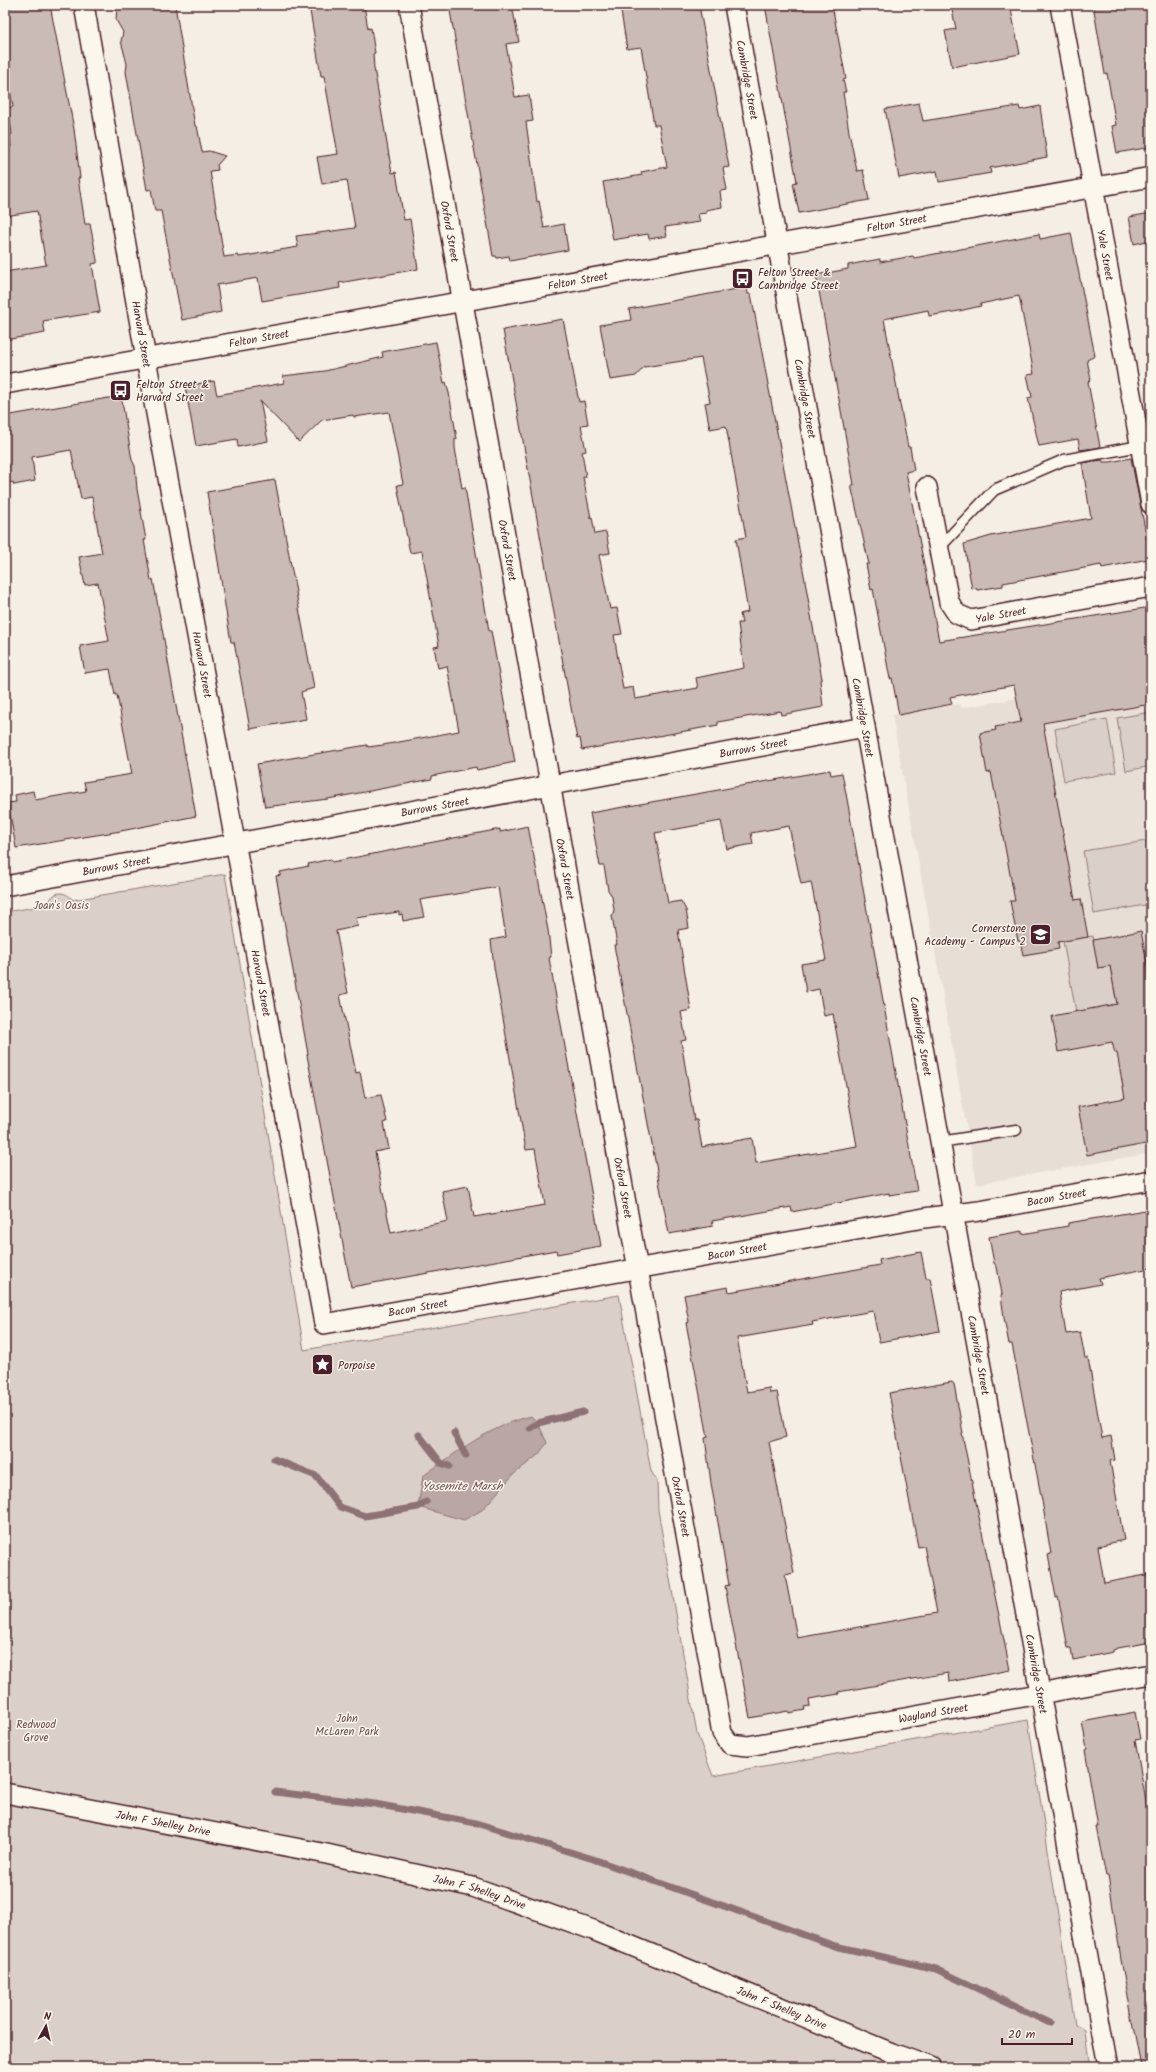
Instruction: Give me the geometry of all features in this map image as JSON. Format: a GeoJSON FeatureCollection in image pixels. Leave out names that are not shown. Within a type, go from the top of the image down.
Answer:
{"type":"FeatureCollection","features":[{"type":"Feature","properties":{"kind":"street","name":"Harvard Street"},"geometry":{"type":"LineString","coordinates":[[84,5],[146,359],[324,1324]]}},
{"type":"Feature","properties":{"kind":"street","name":"Oxford Street"},"geometry":{"type":"LineString","coordinates":[[409,5],[722,1733]]}},
{"type":"Feature","properties":{"kind":"street","name":"Cambridge Street"},"geometry":{"type":"LineString","coordinates":[[734,5],[952,1214],[1108,2067]]}},
{"type":"Feature","properties":{"kind":"street","name":"Yale Street"},"geometry":{"type":"LineString","coordinates":[[1060,5],[1151,504]]}},
{"type":"Feature","properties":{"kind":"street","name":"Felton Street"},"geometry":{"type":"LineString","coordinates":[[5,384],[1151,177]]}},
{"type":"Feature","properties":{"kind":"street","name":"Yale Street"},"geometry":{"type":"LineString","coordinates":[[927,487],[949,602],[957,614],[971,620],[1151,587]]}},
{"type":"Feature","properties":{"kind":"street","name":"Burrows Street"},"geometry":{"type":"LineString","coordinates":[[5,886],[865,727]]}},
{"type":"Feature","properties":{"kind":"street","name":"Bacon Street"},"geometry":{"type":"LineString","coordinates":[[324,1324],[638,1268],[1151,1180]]}},
{"type":"Feature","properties":{"kind":"street","name":"Wayland Street"},"geometry":{"type":"LineString","coordinates":[[722,1733],[730,1744],[748,1746],[1151,1674]]}},
{"type":"Feature","properties":{"kind":"street","name":"John F Shelley Drive"},"geometry":{"type":"LineString","coordinates":[[5,1793],[322,1853],[473,1887],[593,1930],[892,2053],[931,2067]]}},
{"type":"Feature","properties":{"kind":"lane"},"geometry":{"type":"LineString","coordinates":[[938,549],[994,490],[1064,460],[1140,446]]}},
{"type":"Feature","properties":{"kind":"lane"},"geometry":{"type":"LineString","coordinates":[[940,1142],[1016,1130]]}},
{"type":"Feature","properties":{"kind":"shaded area","name":"Cornerstone Academy - Campus 2"},"geometry":{"type":"Polygon","coordinates":[[[1151,689],[1151,1153],[977,1184],[892,715],[960,704],[961,708],[1019,698],[1151,689]]]}},
{"type":"Feature","properties":{"kind":"green space"},"geometry":{"type":"Polygon","coordinates":[[[1151,712],[1151,766],[1126,771],[1117,718],[1151,712]]]}},
{"type":"Feature","properties":{"kind":"green space"},"geometry":{"type":"Polygon","coordinates":[[[1107,719],[1116,772],[1064,781],[1055,729],[1107,719]]]}},
{"type":"Feature","properties":{"kind":"green space"},"geometry":{"type":"Polygon","coordinates":[[[1146,841],[1151,868],[1151,904],[1094,914],[1083,851],[1146,841]]]}},
{"type":"Feature","properties":{"kind":"green space","name":"John McLaren Park"},"geometry":{"type":"Polygon","coordinates":[[[225,874],[304,1350],[619,1295],[651,1471],[657,1481],[658,1510],[697,1734],[713,1776],[1028,1720],[1075,2025],[1085,2030],[1089,2063],[1082,2063],[1082,2067],[5,2067],[5,912],[48,905],[52,896],[59,893],[66,894],[73,900],[225,874]]]}},
{"type":"Feature","properties":{"kind":"green space"},"geometry":{"type":"Polygon","coordinates":[[[1093,936],[1098,968],[1110,966],[1117,1004],[1076,1012],[1063,941],[1093,936]]]}},
{"type":"Feature","properties":{"kind":"water","name":"Yosemite Marsh"},"geometry":{"type":"Polygon","coordinates":[[[531,1416],[538,1423],[547,1443],[538,1455],[514,1474],[482,1510],[464,1520],[418,1507],[423,1476],[461,1449],[488,1433],[501,1426],[531,1416]]]}},
{"type":"Feature","properties":{"kind":"building"},"geometry":{"type":"Polygon","coordinates":[[[5,5],[50,5],[74,129],[80,178],[78,178],[85,224],[90,224],[97,260],[97,263],[92,264],[100,312],[43,321],[45,333],[5,340],[5,272],[46,265],[37,211],[5,216],[5,148],[11,147],[10,135],[12,134],[8,108],[13,107],[5,61],[5,5]]]}},
{"type":"Feature","properties":{"kind":"building"},"geometry":{"type":"Polygon","coordinates":[[[117,5],[175,5],[195,126],[197,126],[202,152],[209,151],[225,156],[217,165],[218,170],[210,171],[224,257],[238,255],[239,257],[298,247],[296,236],[355,228],[347,180],[322,184],[317,157],[338,154],[324,76],[321,76],[309,5],[364,5],[368,29],[371,28],[375,53],[373,54],[374,68],[392,173],[396,172],[404,220],[410,219],[418,269],[339,283],[340,288],[262,301],[258,278],[217,285],[221,312],[182,320],[161,211],[155,211],[151,189],[147,190],[126,72],[127,64],[121,41],[123,32],[116,20],[117,5]]]}},
{"type":"Feature","properties":{"kind":"building"},"geometry":{"type":"Polygon","coordinates":[[[449,5],[512,5],[519,42],[506,44],[515,97],[529,95],[533,121],[526,122],[537,202],[539,201],[544,228],[564,224],[568,250],[510,261],[509,256],[497,258],[496,256],[493,256],[449,5]]]}},
{"type":"Feature","properties":{"kind":"building"},"geometry":{"type":"Polygon","coordinates":[[[620,5],[699,5],[729,167],[723,168],[727,190],[720,191],[722,207],[706,210],[707,213],[698,214],[700,222],[665,227],[667,236],[649,239],[648,234],[613,240],[603,182],[642,175],[641,172],[667,167],[659,125],[654,125],[641,47],[627,49],[620,5]]]}},
{"type":"Feature","properties":{"kind":"building"},"geometry":{"type":"Polygon","coordinates":[[[765,5],[832,5],[846,79],[843,80],[846,92],[843,92],[849,132],[857,171],[863,170],[869,200],[799,213],[793,183],[797,182],[765,5]]]}},
{"type":"Feature","properties":{"kind":"building"},"geometry":{"type":"Polygon","coordinates":[[[951,5],[1010,5],[1020,54],[952,67],[945,31],[956,29],[951,5]]]}},
{"type":"Feature","properties":{"kind":"building"},"geometry":{"type":"Polygon","coordinates":[[[1093,5],[1151,5],[1151,147],[1117,153],[1112,126],[1116,125],[1107,73],[1105,74],[1093,5]]]}},
{"type":"Feature","properties":{"kind":"building"},"geometry":{"type":"Polygon","coordinates":[[[919,103],[923,121],[1019,106],[1020,110],[1040,106],[1047,157],[990,168],[991,173],[939,182],[937,171],[899,178],[885,109],[919,103]]]}},
{"type":"Feature","properties":{"kind":"building"},"geometry":{"type":"Polygon","coordinates":[[[1151,213],[1151,240],[1134,244],[1129,217],[1151,213]]]}},
{"type":"Feature","properties":{"kind":"building"},"geometry":{"type":"Polygon","coordinates":[[[1071,233],[1095,356],[1087,360],[1091,379],[1088,382],[1100,447],[1080,450],[1078,439],[1039,446],[1028,398],[1032,397],[1027,375],[1034,374],[1019,296],[980,304],[981,306],[959,311],[929,316],[928,310],[884,319],[908,447],[910,447],[914,470],[906,472],[939,641],[1151,607],[1151,704],[1043,723],[1075,900],[1081,899],[1088,937],[1058,942],[1059,949],[1023,955],[1020,941],[1018,941],[1010,901],[1015,901],[991,772],[987,773],[980,733],[996,730],[995,727],[1021,722],[1014,685],[950,697],[952,704],[899,715],[892,678],[890,679],[873,589],[871,590],[866,564],[869,564],[851,485],[854,485],[816,275],[848,269],[848,265],[880,259],[880,262],[913,256],[914,258],[1039,234],[1040,239],[1071,233]]]}},
{"type":"Feature","properties":{"kind":"building"},"geometry":{"type":"Polygon","coordinates":[[[747,287],[748,294],[751,294],[804,575],[822,679],[820,680],[823,707],[781,715],[780,711],[718,722],[718,725],[582,750],[580,738],[577,739],[574,724],[503,330],[563,319],[579,402],[584,401],[588,424],[581,425],[586,451],[582,452],[586,477],[583,477],[591,518],[592,517],[595,534],[606,532],[610,553],[599,555],[610,609],[617,608],[622,634],[614,635],[623,689],[633,687],[635,699],[698,688],[696,678],[744,668],[738,623],[742,623],[740,614],[748,612],[736,539],[746,537],[726,426],[710,429],[705,403],[710,402],[701,358],[644,367],[636,376],[610,380],[600,325],[631,320],[629,309],[747,287]]]}},
{"type":"Feature","properties":{"kind":"building"},"geometry":{"type":"Polygon","coordinates":[[[436,342],[444,383],[446,382],[449,393],[457,439],[455,439],[455,448],[462,488],[465,487],[489,631],[491,631],[515,762],[477,770],[476,767],[432,776],[432,779],[328,799],[265,807],[257,764],[367,745],[368,747],[383,745],[459,731],[447,666],[438,668],[434,647],[439,646],[422,551],[410,553],[397,485],[403,484],[389,412],[354,417],[353,415],[322,420],[299,442],[260,401],[268,441],[238,447],[237,439],[196,446],[185,386],[214,381],[217,395],[284,383],[283,376],[325,371],[383,357],[382,352],[436,342]]]}},
{"type":"Feature","properties":{"kind":"building"},"geometry":{"type":"Polygon","coordinates":[[[114,397],[122,401],[132,460],[135,466],[137,489],[146,540],[144,540],[151,580],[153,579],[196,816],[121,831],[16,848],[8,803],[16,802],[15,795],[33,791],[35,800],[86,791],[84,782],[132,774],[117,695],[115,695],[110,669],[85,673],[80,646],[109,641],[98,583],[85,585],[79,557],[102,553],[92,497],[81,499],[71,450],[32,457],[35,481],[14,485],[13,482],[5,484],[5,416],[114,397]]]}},
{"type":"Feature","properties":{"kind":"building"},"geometry":{"type":"Polygon","coordinates":[[[1131,458],[1150,555],[1148,556],[1148,559],[1102,568],[1101,565],[1003,583],[1003,586],[977,590],[976,588],[972,589],[964,544],[991,536],[1091,518],[1082,463],[1102,460],[1103,462],[1110,462],[1131,458]]]}},
{"type":"Feature","properties":{"kind":"building"},"geometry":{"type":"Polygon","coordinates":[[[275,480],[314,688],[301,692],[306,719],[250,729],[234,642],[231,642],[207,492],[275,480]]]}},
{"type":"Feature","properties":{"kind":"building"},"geometry":{"type":"Polygon","coordinates":[[[830,770],[831,775],[842,773],[917,1191],[889,1195],[889,1193],[792,1212],[791,1207],[712,1221],[713,1226],[669,1234],[614,945],[617,945],[612,916],[614,910],[612,896],[608,890],[604,866],[600,866],[590,813],[830,770]],[[721,821],[655,833],[668,903],[681,901],[686,910],[689,928],[678,930],[691,1010],[681,1012],[686,1040],[681,1041],[694,1120],[697,1120],[702,1147],[752,1138],[756,1163],[857,1146],[833,1014],[824,1016],[819,989],[806,992],[801,964],[826,960],[811,882],[801,884],[789,826],[751,833],[753,844],[727,849],[721,821]]]}},
{"type":"Feature","properties":{"kind":"building"},"geometry":{"type":"Polygon","coordinates":[[[528,826],[548,930],[551,957],[549,958],[601,1246],[557,1254],[556,1250],[351,1287],[307,1055],[276,876],[281,875],[280,872],[309,866],[308,864],[331,859],[332,862],[500,829],[500,832],[528,826]],[[498,887],[420,900],[424,917],[403,921],[402,914],[399,915],[399,912],[356,918],[358,926],[336,931],[348,993],[340,995],[356,1073],[360,1072],[365,1098],[381,1095],[387,1122],[384,1123],[389,1149],[375,1152],[391,1233],[448,1221],[442,1191],[468,1186],[474,1217],[545,1205],[535,1149],[526,1150],[494,967],[491,940],[506,937],[498,887]]]}},
{"type":"Feature","properties":{"kind":"building"},"geometry":{"type":"Polygon","coordinates":[[[1141,931],[1151,986],[1151,1143],[1087,1155],[1078,1107],[1125,1098],[1117,1053],[1115,1053],[1112,1042],[1058,1052],[1052,1016],[1117,1004],[1110,966],[1098,968],[1093,940],[1141,931]]]}},
{"type":"Feature","properties":{"kind":"building"},"geometry":{"type":"Polygon","coordinates":[[[1151,1209],[1151,1268],[1099,1278],[1101,1284],[1059,1292],[1066,1334],[1080,1332],[1085,1358],[1088,1358],[1102,1438],[1111,1436],[1115,1460],[1110,1461],[1124,1540],[1098,1546],[1104,1583],[1151,1574],[1151,1642],[1118,1648],[1113,1650],[1113,1652],[1073,1660],[1071,1648],[1068,1648],[1058,1596],[1056,1597],[1048,1555],[1051,1554],[1042,1501],[1012,1344],[1009,1344],[1004,1318],[1002,1294],[997,1267],[994,1263],[989,1237],[1022,1231],[1022,1234],[1068,1226],[1068,1223],[1151,1209]]]}},
{"type":"Feature","properties":{"kind":"building"},"geometry":{"type":"Polygon","coordinates":[[[921,1252],[926,1278],[930,1278],[940,1331],[879,1342],[873,1311],[812,1322],[813,1325],[737,1338],[747,1392],[769,1388],[770,1393],[777,1392],[782,1416],[786,1437],[769,1442],[794,1573],[785,1575],[797,1638],[937,1613],[924,1546],[918,1547],[889,1393],[952,1382],[954,1384],[962,1433],[1010,1670],[949,1682],[948,1673],[838,1692],[839,1694],[809,1699],[810,1706],[804,1707],[805,1710],[789,1713],[788,1711],[750,1718],[725,1586],[729,1585],[711,1483],[705,1438],[708,1437],[686,1323],[689,1322],[684,1295],[728,1287],[729,1292],[880,1265],[879,1260],[921,1252]]]}},
{"type":"Feature","properties":{"kind":"building"},"geometry":{"type":"Polygon","coordinates":[[[1135,1712],[1140,1739],[1135,1740],[1151,1830],[1151,2067],[1142,2067],[1121,1960],[1108,1875],[1106,1876],[1096,1827],[1098,1827],[1085,1750],[1087,1749],[1082,1722],[1135,1712]]]}},
{"type":"Feature","properties":{"kind":"waterway"},"geometry":{"type":"LineString","coordinates":[[530,1428],[538,1423],[583,1412]]}},
{"type":"Feature","properties":{"kind":"waterway"},"geometry":{"type":"LineString","coordinates":[[454,1433],[466,1456]]}},
{"type":"Feature","properties":{"kind":"waterway"},"geometry":{"type":"LineString","coordinates":[[419,1435],[441,1463],[449,1466]]}},
{"type":"Feature","properties":{"kind":"waterway"},"geometry":{"type":"LineString","coordinates":[[274,1459],[316,1476],[340,1507],[365,1516],[418,1507],[426,1502]]}},
{"type":"Feature","properties":{"kind":"waterway"},"geometry":{"type":"LineString","coordinates":[[275,1792],[375,1804],[476,1823],[593,1859],[835,1946],[936,1969],[1050,2023]]}},
{"type":"Feature","properties":{"kind":"place","name":"Felton Street & Cambridge Street"},"geometry":{"type":"Point","coordinates":[742,278]}},
{"type":"Feature","properties":{"kind":"place","name":"Felton Street & Harvard Street"},"geometry":{"type":"Point","coordinates":[120,390]}},
{"type":"Feature","properties":{"kind":"place","name":"Cornerstone Academy - Campus 2"},"geometry":{"type":"Point","coordinates":[1041,934]}},
{"type":"Feature","properties":{"kind":"place","name":"Porpoise"},"geometry":{"type":"Point","coordinates":[323,1365]}},
{"type":"Feature","properties":{"kind":"park label","name":"Joan's Oasis"},"geometry":{"type":"Point","coordinates":[61,905]}},
{"type":"Feature","properties":{"kind":"park label","name":"Redwood Grove"},"geometry":{"type":"Point","coordinates":[36,1730]}}]}
